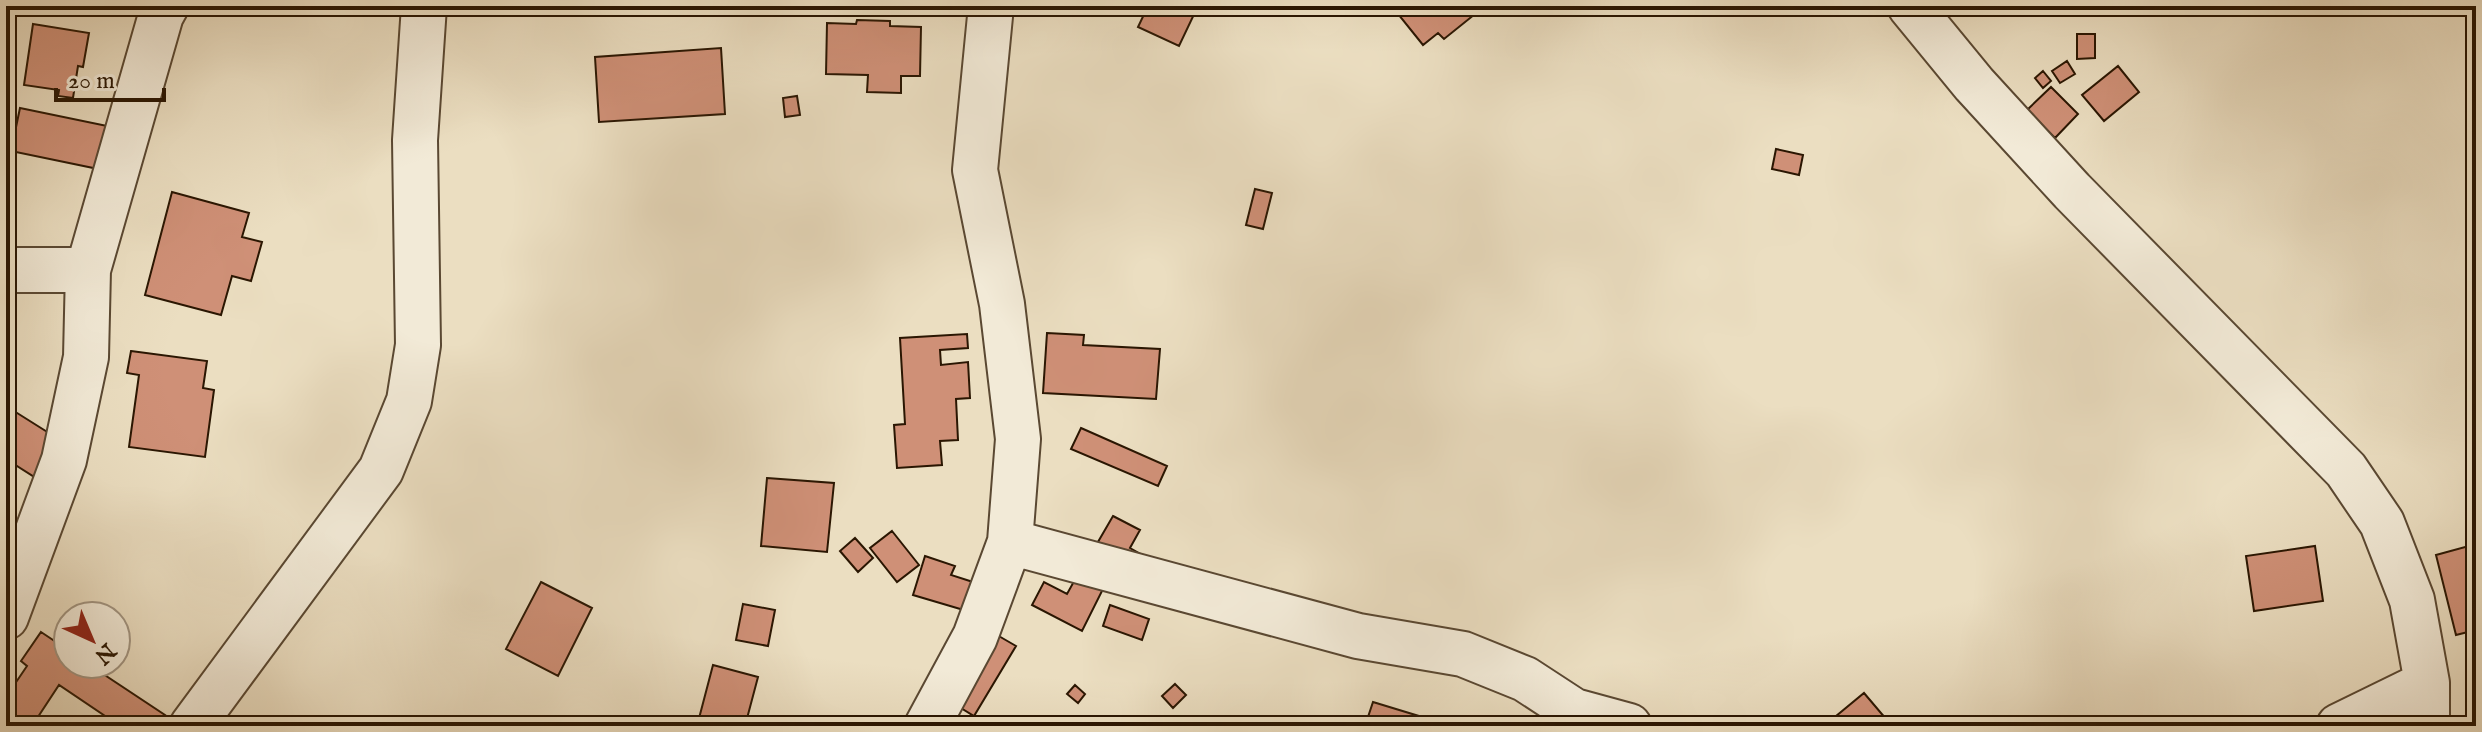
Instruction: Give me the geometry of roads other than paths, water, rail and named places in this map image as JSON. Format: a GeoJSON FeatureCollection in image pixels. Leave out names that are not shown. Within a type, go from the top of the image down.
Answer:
{"type":"FeatureCollection","features":[{"type":"Feature","properties":{"kind":"street"},"geometry":{"type":"LineString","coordinates":[[6,617],[64,460],[86,357],[88,270],[166,6]]}},
{"type":"Feature","properties":{"kind":"street"},"geometry":{"type":"LineString","coordinates":[[192,726],[381,470],[409,401],[418,345],[415,140],[424,6]]}},
{"type":"Feature","properties":{"kind":"street"},"geometry":{"type":"LineString","coordinates":[[927,726],[975,637],[1010,542],[1018,439],[1002,304],[975,170],[991,6]]}},
{"type":"Feature","properties":{"kind":"street"},"geometry":{"type":"LineString","coordinates":[[1910,6],[1974,84],[2072,191],[2346,470],[2382,523],[2412,600],[2427,683],[2427,726]]}},
{"type":"Feature","properties":{"kind":"street"},"geometry":{"type":"LineString","coordinates":[[6,270],[88,270]]}},
{"type":"Feature","properties":{"kind":"street"},"geometry":{"type":"LineString","coordinates":[[1010,542],[1358,636],[1463,654],[1525,679],[1574,711],[1629,726]]}},
{"type":"Feature","properties":{"kind":"street"},"geometry":{"type":"LineString","coordinates":[[2339,726],[2427,683]]}}]}
